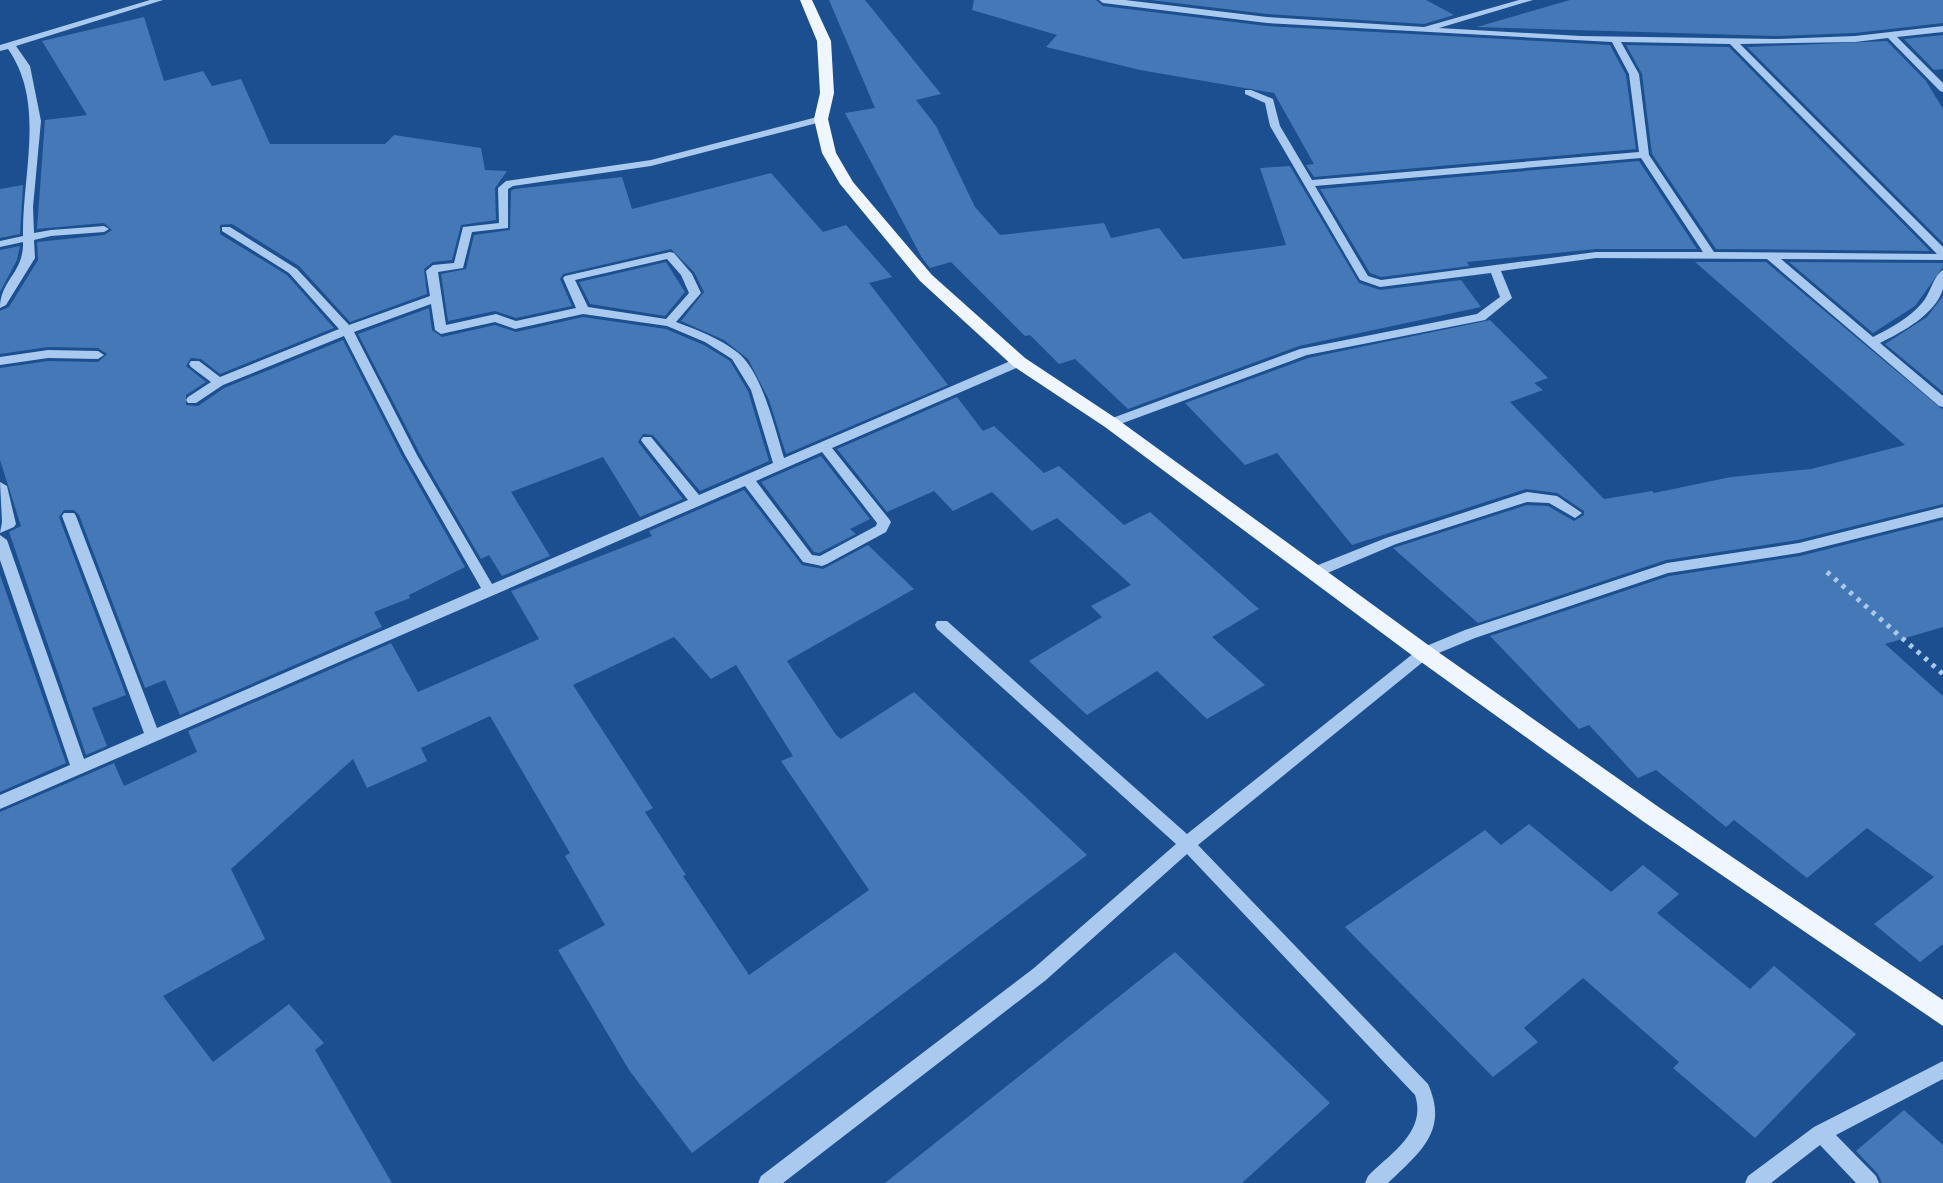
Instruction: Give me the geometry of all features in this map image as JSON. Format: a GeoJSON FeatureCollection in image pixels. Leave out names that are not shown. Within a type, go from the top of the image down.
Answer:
{"type":"FeatureCollection","features":[{"type":"Feature","properties":{"kind":"main road"},"geometry":{"type":"LineString","coordinates":[[806,0],[824,41],[827,93],[821,119],[829,153],[866,211],[926,278],[1019,362],[1111,423],[1424,653],[1943,1014]]}},
{"type":"Feature","properties":{"kind":"street"},"geometry":{"type":"LineString","coordinates":[[0,305],[29,258],[28,207],[36,121],[25,66],[5,46],[159,0]]}},
{"type":"Feature","properties":{"kind":"street"},"geometry":{"type":"LineString","coordinates":[[1416,31],[1529,0]]}},
{"type":"Feature","properties":{"kind":"street"},"geometry":{"type":"LineString","coordinates":[[1112,1],[1267,20],[1416,31],[1615,39],[1776,42],[1943,29]]}},
{"type":"Feature","properties":{"kind":"street"},"geometry":{"type":"LineString","coordinates":[[1890,35],[1943,89]]}},
{"type":"Feature","properties":{"kind":"street"},"geometry":{"type":"LineString","coordinates":[[1615,39],[1634,74],[1644,155],[1710,254]]}},
{"type":"Feature","properties":{"kind":"street"},"geometry":{"type":"LineString","coordinates":[[1731,40],[1943,255]]}},
{"type":"Feature","properties":{"kind":"street"},"geometry":{"type":"LineString","coordinates":[[1248,92],[1270,101],[1275,126],[1364,278],[1371,282],[1380,284],[1596,255],[1943,255]]}},
{"type":"Feature","properties":{"kind":"street"},"geometry":{"type":"LineString","coordinates":[[780,465],[757,390],[736,356],[709,339],[669,323],[583,310],[515,325],[501,318],[491,318],[449,331],[439,328],[432,271],[437,267],[459,266],[463,231],[504,226],[503,188],[510,183],[651,163],[821,119]]}},
{"type":"Feature","properties":{"kind":"street"},"geometry":{"type":"LineString","coordinates":[[1310,183],[1644,155]]}},
{"type":"Feature","properties":{"kind":"street"},"geometry":{"type":"LineString","coordinates":[[0,244],[104,229]]}},
{"type":"Feature","properties":{"kind":"street"},"geometry":{"type":"LineString","coordinates":[[226,229],[293,271],[347,330],[411,455],[489,590]]}},
{"type":"Feature","properties":{"kind":"street"},"geometry":{"type":"LineString","coordinates":[[583,310],[569,278],[670,255],[686,274],[695,293],[669,323]]}},
{"type":"Feature","properties":{"kind":"street"},"geometry":{"type":"LineString","coordinates":[[1769,255],[1943,403]]}},
{"type":"Feature","properties":{"kind":"street"},"geometry":{"type":"LineString","coordinates":[[1111,423],[1304,352],[1481,317],[1506,298],[1495,269]]}},
{"type":"Feature","properties":{"kind":"street"},"geometry":{"type":"LineString","coordinates":[[1871,343],[1916,320],[1938,290],[1943,273]]}},
{"type":"Feature","properties":{"kind":"street"},"geometry":{"type":"LineString","coordinates":[[192,400],[219,382],[436,298]]}},
{"type":"Feature","properties":{"kind":"street"},"geometry":{"type":"LineString","coordinates":[[0,361],[48,354],[98,355]]}},
{"type":"Feature","properties":{"kind":"street"},"geometry":{"type":"LineString","coordinates":[[0,802],[1019,362]]}},
{"type":"Feature","properties":{"kind":"street"},"geometry":{"type":"LineString","coordinates":[[195,364],[219,382]]}},
{"type":"Feature","properties":{"kind":"street"},"geometry":{"type":"LineString","coordinates":[[647,440],[696,501]]}},
{"type":"Feature","properties":{"kind":"street"},"geometry":{"type":"LineString","coordinates":[[747,479],[808,559],[822,561],[881,529],[884,522],[824,446]]}},
{"type":"Feature","properties":{"kind":"street"},"geometry":{"type":"LineString","coordinates":[[0,486],[9,524],[0,528]]}},
{"type":"Feature","properties":{"kind":"street"},"geometry":{"type":"LineString","coordinates":[[1313,573],[1391,541],[1527,497],[1552,499],[1575,513]]}},
{"type":"Feature","properties":{"kind":"street"},"geometry":{"type":"LineString","coordinates":[[768,1183],[1040,974],[1187,844],[1424,653],[1470,634],[1667,568],[1799,548],[1943,512]]}},
{"type":"Feature","properties":{"kind":"street"},"geometry":{"type":"LineString","coordinates":[[69,516],[152,735]]}},
{"type":"Feature","properties":{"kind":"street"},"geometry":{"type":"LineString","coordinates":[[0,540],[79,767]]}},
{"type":"Feature","properties":{"kind":"street"},"geometry":{"type":"LineString","coordinates":[[942,625],[1187,844],[1422,1090],[1430,1107],[1428,1128],[1375,1183]]}},
{"type":"Feature","properties":{"kind":"street"},"geometry":{"type":"LineString","coordinates":[[1755,1183],[1821,1133],[1943,1070]]}},
{"type":"Feature","properties":{"kind":"street"},"geometry":{"type":"LineString","coordinates":[[1821,1133],[1869,1183]]}},
{"type":"Feature","properties":{"kind":"path"},"geometry":{"type":"LineString","coordinates":[[1799,548],[1943,674]]}},
{"type":"Feature","properties":{"kind":"building"},"geometry":{"type":"Polygon","coordinates":[[[829,0],[865,0],[941,94],[916,100],[936,126],[975,207],[1000,235],[1104,223],[1111,238],[1159,228],[1183,259],[1286,245],[1260,168],[1290,166],[1359,283],[1380,290],[1461,280],[1481,307],[1299,346],[1128,409],[1075,359],[1059,364],[1030,335],[1025,336],[951,262],[930,268],[922,258],[845,113],[875,108],[829,0]]]}},
{"type":"Feature","properties":{"kind":"building"},"geometry":{"type":"Polygon","coordinates":[[[974,0],[1096,0],[1103,6],[1267,26],[1610,45],[1626,75],[1636,149],[1314,177],[1306,165],[1314,164],[1274,93],[1140,70],[1046,47],[1057,35],[972,10],[974,0]]]}},
{"type":"Feature","properties":{"kind":"building"},"geometry":{"type":"Polygon","coordinates":[[[1150,0],[1426,0],[1454,15],[1424,24],[1267,14],[1150,0]]]}},
{"type":"Feature","properties":{"kind":"building"},"geometry":{"type":"Polygon","coordinates":[[[1570,0],[1943,0],[1943,23],[1855,33],[1776,36],[1477,27],[1570,0]]]}},
{"type":"Feature","properties":{"kind":"building"},"geometry":{"type":"Polygon","coordinates":[[[144,17],[164,81],[203,71],[212,86],[241,79],[270,144],[385,144],[394,135],[481,148],[485,170],[507,171],[495,188],[496,220],[461,225],[452,260],[433,262],[424,269],[427,294],[350,322],[299,266],[232,224],[220,225],[220,234],[287,275],[334,328],[220,374],[201,359],[191,358],[186,366],[206,382],[186,395],[186,405],[198,406],[224,388],[343,340],[402,456],[465,567],[409,595],[410,598],[374,612],[382,627],[180,715],[165,680],[145,688],[79,515],[74,510],[64,510],[59,517],[126,695],[92,708],[107,746],[86,755],[9,532],[21,526],[0,460],[0,368],[48,361],[98,362],[107,354],[98,348],[48,347],[0,354],[0,311],[9,307],[38,260],[37,242],[104,235],[112,230],[104,223],[37,229],[45,120],[87,115],[42,41],[144,17]]]}},
{"type":"Feature","properties":{"kind":"building"},"geometry":{"type":"Polygon","coordinates":[[[1943,35],[1943,69],[1934,70],[1904,39],[1943,35]]]}},
{"type":"Feature","properties":{"kind":"building"},"geometry":{"type":"Polygon","coordinates":[[[1887,41],[1926,81],[1943,109],[1943,243],[1747,47],[1887,41]]]}},
{"type":"Feature","properties":{"kind":"building"},"geometry":{"type":"Polygon","coordinates":[[[1626,45],[1729,47],[1930,251],[1716,249],[1652,154],[1642,74],[1626,45]]]}},
{"type":"Feature","properties":{"kind":"building"},"geometry":{"type":"Polygon","coordinates":[[[1639,161],[1697,249],[1596,249],[1467,262],[1469,266],[1381,277],[1370,273],[1320,189],[1639,161]]]}},
{"type":"Feature","properties":{"kind":"building"},"geometry":{"type":"Polygon","coordinates":[[[771,173],[823,232],[846,225],[892,277],[869,283],[948,385],[786,454],[769,400],[748,359],[724,340],[681,321],[704,292],[694,272],[671,249],[563,274],[560,279],[572,306],[516,318],[495,311],[448,321],[441,274],[466,269],[474,235],[510,230],[511,191],[514,189],[622,177],[632,209],[771,173]]]}},
{"type":"Feature","properties":{"kind":"building"},"geometry":{"type":"Polygon","coordinates":[[[23,185],[20,234],[0,238],[0,189],[23,185]]]}},
{"type":"Feature","properties":{"kind":"building"},"geometry":{"type":"Polygon","coordinates":[[[20,246],[17,260],[0,292],[0,250],[20,246]]]}},
{"type":"Feature","properties":{"kind":"building"},"geometry":{"type":"Polygon","coordinates":[[[666,262],[685,292],[665,316],[590,304],[579,282],[666,262]]]}},
{"type":"Feature","properties":{"kind":"building"},"geometry":{"type":"Polygon","coordinates":[[[1695,262],[1766,262],[1943,410],[1943,504],[1798,540],[1666,560],[1478,623],[1393,548],[1527,505],[1548,506],[1574,521],[1584,515],[1584,511],[1557,493],[1526,489],[1352,545],[1277,453],[1245,465],[1185,403],[1308,358],[1490,320],[1548,378],[1534,383],[1543,390],[1510,402],[1604,499],[1654,493],[1731,477],[1811,469],[1905,445],[1695,262]]]}},
{"type":"Feature","properties":{"kind":"building"},"geometry":{"type":"Polygon","coordinates":[[[1789,262],[1943,263],[1943,267],[1915,306],[1873,333],[1789,262]]]}},
{"type":"Feature","properties":{"kind":"building"},"geometry":{"type":"Polygon","coordinates":[[[1943,296],[1943,392],[1885,344],[1927,317],[1943,296]]]}},
{"type":"Feature","properties":{"kind":"building"},"geometry":{"type":"Polygon","coordinates":[[[429,308],[432,330],[442,337],[495,325],[516,332],[583,317],[666,329],[704,345],[730,361],[748,391],[769,461],[700,491],[653,435],[643,434],[638,442],[683,499],[640,517],[603,457],[511,492],[550,556],[502,576],[489,555],[481,559],[420,454],[358,334],[429,308]]]}},
{"type":"Feature","properties":{"kind":"building"},"geometry":{"type":"Polygon","coordinates":[[[957,397],[983,431],[994,426],[1044,473],[1059,466],[1124,525],[1150,512],[1259,609],[1212,637],[1265,685],[1207,719],[1157,671],[1087,715],[1029,661],[1102,617],[1091,606],[1131,585],[1057,518],[1032,531],[992,492],[953,511],[934,491],[887,512],[837,449],[957,397]]]}},
{"type":"Feature","properties":{"kind":"building"},"geometry":{"type":"Polygon","coordinates":[[[821,456],[870,519],[850,529],[856,534],[819,553],[814,552],[761,482],[821,456]]]}},
{"type":"Feature","properties":{"kind":"building"},"geometry":{"type":"Polygon","coordinates":[[[744,490],[802,565],[823,569],[868,545],[914,589],[787,661],[836,735],[841,739],[914,692],[1087,855],[692,1153],[629,1070],[558,950],[605,925],[565,856],[570,853],[490,716],[421,748],[427,761],[367,788],[353,759],[231,869],[265,939],[163,996],[213,1062],[289,1004],[324,1043],[315,1050],[392,1183],[0,1183],[0,812],[114,763],[124,786],[197,752],[188,731],[391,643],[418,692],[539,639],[511,591],[652,536],[649,531],[744,490]],[[674,637],[573,685],[653,808],[645,812],[686,875],[683,876],[749,975],[869,890],[781,761],[793,756],[736,665],[711,679],[674,637]]]}},
{"type":"Feature","properties":{"kind":"building"},"geometry":{"type":"Polygon","coordinates":[[[1943,520],[1943,627],[1885,644],[1943,696],[1943,944],[1920,962],[1874,924],[1934,877],[1867,828],[1807,878],[1734,820],[1726,827],[1656,770],[1638,778],[1589,725],[1579,729],[1490,636],[1669,576],[1800,556],[1943,520]]]}},
{"type":"Feature","properties":{"kind":"building"},"geometry":{"type":"Polygon","coordinates":[[[0,575],[66,763],[0,792],[0,575]]]}},
{"type":"Feature","properties":{"kind":"building"},"geometry":{"type":"Polygon","coordinates":[[[1529,824],[1611,892],[1643,865],[1679,894],[1657,913],[1750,989],[1774,966],[1856,1034],[1755,1138],[1673,1068],[1679,1062],[1583,978],[1524,1028],[1538,1042],[1493,1077],[1345,927],[1485,830],[1501,845],[1529,824]]]}},
{"type":"Feature","properties":{"kind":"building"},"geometry":{"type":"Polygon","coordinates":[[[1175,952],[1330,1103],[1242,1183],[885,1183],[1175,952]]]}},
{"type":"Feature","properties":{"kind":"building"},"geometry":{"type":"Polygon","coordinates":[[[1904,1110],[1943,1145],[1943,1183],[1882,1183],[1878,1174],[1856,1151],[1904,1110]]]}}]}
